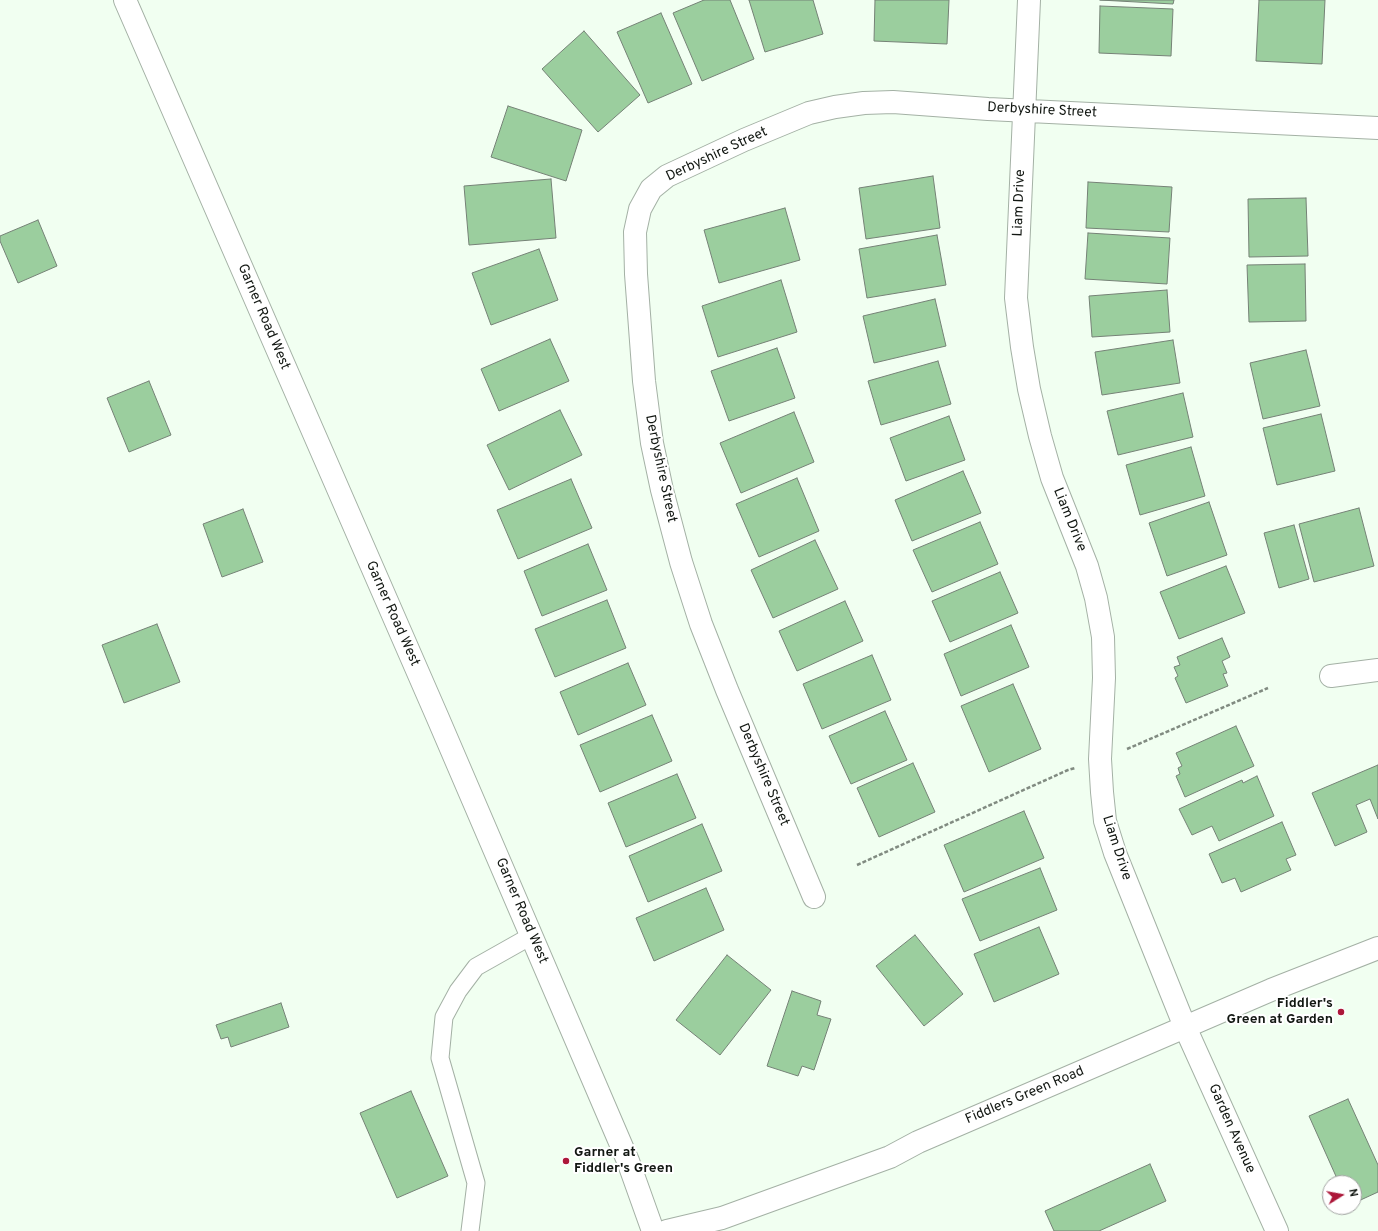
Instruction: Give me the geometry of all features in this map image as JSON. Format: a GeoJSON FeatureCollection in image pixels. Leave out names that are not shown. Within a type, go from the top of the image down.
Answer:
{"type":"FeatureCollection","features":[{"type":"Feature","properties":{"kind":"street","name":"Garner Road West"},"geometry":{"type":"LineString","coordinates":[[125,0],[532,936],[628,1161],[653,1231]]}},
{"type":"Feature","properties":{"kind":"street","name":"Liam Drive"},"geometry":{"type":"LineString","coordinates":[[1029,0],[1023,110],[1016,298],[1022,347],[1029,389],[1052,478],[1087,566],[1096,598],[1102,637],[1104,678],[1100,759],[1105,821],[1115,853],[1185,1027]]}},
{"type":"Feature","properties":{"kind":"street","name":"Derbyshire Street"},"geometry":{"type":"LineString","coordinates":[[814,897],[727,690],[701,624],[681,562],[662,490],[652,443],[644,381],[636,274],[635,232],[640,209],[651,189],[667,176],[744,140],[809,113],[835,107],[864,103],[893,102],[1378,128]]}},
{"type":"Feature","properties":{"kind":"street"},"geometry":{"type":"LineString","coordinates":[[1331,676],[1378,670]]}},
{"type":"Feature","properties":{"kind":"street","name":"Fiddlers Green Road"},"geometry":{"type":"LineString","coordinates":[[667,1231],[722,1218],[890,1157],[918,1142],[1271,990],[1378,948]]}},
{"type":"Feature","properties":{"kind":"street","name":"Garden Avenue"},"geometry":{"type":"LineString","coordinates":[[1185,1027],[1277,1231]]}},
{"type":"Feature","properties":{"kind":"lane"},"geometry":{"type":"LineString","coordinates":[[470,1231],[476,1183],[440,1058],[444,1017],[458,991],[476,967],[532,936]]}},
{"type":"Feature","properties":{"kind":"path"},"geometry":{"type":"LineString","coordinates":[[1123,751],[1268,688]]}},
{"type":"Feature","properties":{"kind":"path"},"geometry":{"type":"LineString","coordinates":[[857,865],[1068,770],[1080,767]]}},
{"type":"Feature","properties":{"kind":"building"},"geometry":{"type":"Polygon","coordinates":[[[704,0],[730,0],[754,59],[702,81],[673,13],[704,0]]]}},
{"type":"Feature","properties":{"kind":"building"},"geometry":{"type":"Polygon","coordinates":[[[749,0],[813,0],[823,34],[765,52],[749,0]]]}},
{"type":"Feature","properties":{"kind":"building"},"geometry":{"type":"Polygon","coordinates":[[[875,0],[949,0],[947,44],[874,41],[875,0]]]}},
{"type":"Feature","properties":{"kind":"building"},"geometry":{"type":"Polygon","coordinates":[[[1100,0],[1174,0],[1173,4],[1100,0]]]}},
{"type":"Feature","properties":{"kind":"building"},"geometry":{"type":"Polygon","coordinates":[[[1259,0],[1325,0],[1322,64],[1256,61],[1259,0]]]}},
{"type":"Feature","properties":{"kind":"building"},"geometry":{"type":"Polygon","coordinates":[[[1100,6],[1173,9],[1171,56],[1099,53],[1100,6]]]}},
{"type":"Feature","properties":{"kind":"building"},"geometry":{"type":"Polygon","coordinates":[[[661,13],[692,84],[648,103],[617,32],[661,13]]]}},
{"type":"Feature","properties":{"kind":"building"},"geometry":{"type":"Polygon","coordinates":[[[584,31],[640,95],[598,132],[542,69],[584,31]]]}},
{"type":"Feature","properties":{"kind":"building"},"geometry":{"type":"Polygon","coordinates":[[[508,106],[582,130],[566,181],[491,157],[508,106]]]}},
{"type":"Feature","properties":{"kind":"building"},"geometry":{"type":"Polygon","coordinates":[[[933,176],[940,228],[866,239],[859,188],[933,176]]]}},
{"type":"Feature","properties":{"kind":"building"},"geometry":{"type":"Polygon","coordinates":[[[551,179],[556,238],[469,245],[464,186],[551,179]]]}},
{"type":"Feature","properties":{"kind":"building"},"geometry":{"type":"Polygon","coordinates":[[[1088,182],[1172,187],[1169,232],[1086,228],[1088,182]]]}},
{"type":"Feature","properties":{"kind":"building"},"geometry":{"type":"Polygon","coordinates":[[[1306,198],[1308,256],[1249,257],[1248,199],[1306,198]]]}},
{"type":"Feature","properties":{"kind":"building"},"geometry":{"type":"Polygon","coordinates":[[[785,208],[800,260],[719,283],[704,230],[785,208]]]}},
{"type":"Feature","properties":{"kind":"building"},"geometry":{"type":"Polygon","coordinates":[[[38,220],[57,266],[18,283],[0,241],[0,236],[38,220]]]}},
{"type":"Feature","properties":{"kind":"building"},"geometry":{"type":"Polygon","coordinates":[[[1088,233],[1170,238],[1167,284],[1085,279],[1088,233]]]}},
{"type":"Feature","properties":{"kind":"building"},"geometry":{"type":"Polygon","coordinates":[[[937,235],[946,285],[867,298],[859,249],[937,235]]]}},
{"type":"Feature","properties":{"kind":"building"},"geometry":{"type":"Polygon","coordinates":[[[539,249],[558,300],[491,325],[472,273],[539,249]]]}},
{"type":"Feature","properties":{"kind":"building"},"geometry":{"type":"Polygon","coordinates":[[[1305,264],[1306,321],[1249,322],[1247,265],[1305,264]]]}},
{"type":"Feature","properties":{"kind":"building"},"geometry":{"type":"Polygon","coordinates":[[[781,280],[797,332],[718,357],[702,306],[781,280]]]}},
{"type":"Feature","properties":{"kind":"building"},"geometry":{"type":"Polygon","coordinates":[[[1167,290],[1170,332],[1092,337],[1089,296],[1167,290]]]}},
{"type":"Feature","properties":{"kind":"building"},"geometry":{"type":"Polygon","coordinates":[[[935,299],[946,346],[874,363],[863,316],[935,299]]]}},
{"type":"Feature","properties":{"kind":"building"},"geometry":{"type":"Polygon","coordinates":[[[550,339],[569,381],[499,411],[481,369],[550,339]]]}},
{"type":"Feature","properties":{"kind":"building"},"geometry":{"type":"Polygon","coordinates":[[[1173,340],[1180,383],[1102,395],[1095,352],[1173,340]]]}},
{"type":"Feature","properties":{"kind":"building"},"geometry":{"type":"Polygon","coordinates":[[[777,348],[795,398],[729,421],[711,371],[777,348]]]}},
{"type":"Feature","properties":{"kind":"building"},"geometry":{"type":"Polygon","coordinates":[[[1306,350],[1320,406],[1263,419],[1250,363],[1306,350]]]}},
{"type":"Feature","properties":{"kind":"building"},"geometry":{"type":"Polygon","coordinates":[[[938,361],[951,404],[881,425],[868,381],[938,361]]]}},
{"type":"Feature","properties":{"kind":"building"},"geometry":{"type":"Polygon","coordinates":[[[149,381],[171,435],[129,452],[107,398],[149,381]]]}},
{"type":"Feature","properties":{"kind":"building"},"geometry":{"type":"Polygon","coordinates":[[[1183,393],[1193,437],[1118,455],[1107,411],[1183,393]]]}},
{"type":"Feature","properties":{"kind":"building"},"geometry":{"type":"Polygon","coordinates":[[[560,410],[582,455],[509,490],[487,445],[560,410]]]}},
{"type":"Feature","properties":{"kind":"building"},"geometry":{"type":"Polygon","coordinates":[[[794,412],[814,462],[741,493],[720,443],[794,412]]]}},
{"type":"Feature","properties":{"kind":"building"},"geometry":{"type":"Polygon","coordinates":[[[1321,414],[1335,471],[1277,485],[1263,428],[1321,414]]]}},
{"type":"Feature","properties":{"kind":"building"},"geometry":{"type":"Polygon","coordinates":[[[949,416],[965,460],[906,481],[890,438],[949,416]]]}},
{"type":"Feature","properties":{"kind":"building"},"geometry":{"type":"Polygon","coordinates":[[[1191,447],[1205,496],[1140,515],[1126,465],[1191,447]]]}},
{"type":"Feature","properties":{"kind":"building"},"geometry":{"type":"Polygon","coordinates":[[[963,471],[981,513],[912,541],[895,500],[963,471]]]}},
{"type":"Feature","properties":{"kind":"building"},"geometry":{"type":"Polygon","coordinates":[[[797,478],[819,531],[759,557],[736,504],[797,478]]]}},
{"type":"Feature","properties":{"kind":"building"},"geometry":{"type":"Polygon","coordinates":[[[571,479],[592,528],[518,559],[497,510],[571,479]]]}},
{"type":"Feature","properties":{"kind":"building"},"geometry":{"type":"Polygon","coordinates":[[[1209,502],[1227,555],[1167,576],[1149,523],[1209,502]]]}},
{"type":"Feature","properties":{"kind":"building"},"geometry":{"type":"Polygon","coordinates":[[[1359,508],[1374,566],[1314,582],[1299,524],[1359,508]]]}},
{"type":"Feature","properties":{"kind":"building"},"geometry":{"type":"Polygon","coordinates":[[[243,509],[263,562],[222,577],[203,524],[243,509]]]}},
{"type":"Feature","properties":{"kind":"building"},"geometry":{"type":"Polygon","coordinates":[[[980,522],[998,564],[932,592],[913,550],[980,522]]]}},
{"type":"Feature","properties":{"kind":"building"},"geometry":{"type":"Polygon","coordinates":[[[1294,525],[1309,579],[1279,588],[1264,533],[1294,525]]]}},
{"type":"Feature","properties":{"kind":"building"},"geometry":{"type":"Polygon","coordinates":[[[815,540],[838,589],[773,618],[751,570],[815,540]]]}},
{"type":"Feature","properties":{"kind":"building"},"geometry":{"type":"Polygon","coordinates":[[[588,544],[607,590],[542,616],[524,571],[588,544]]]}},
{"type":"Feature","properties":{"kind":"building"},"geometry":{"type":"Polygon","coordinates":[[[1226,566],[1245,613],[1179,639],[1160,592],[1226,566]]]}},
{"type":"Feature","properties":{"kind":"building"},"geometry":{"type":"Polygon","coordinates":[[[1000,572],[1018,613],[950,642],[932,601],[1000,572]]]}},
{"type":"Feature","properties":{"kind":"building"},"geometry":{"type":"Polygon","coordinates":[[[607,600],[626,648],[555,677],[535,629],[607,600]]]}},
{"type":"Feature","properties":{"kind":"building"},"geometry":{"type":"Polygon","coordinates":[[[845,601],[863,641],[797,671],[779,631],[845,601]]]}},
{"type":"Feature","properties":{"kind":"building"},"geometry":{"type":"Polygon","coordinates":[[[157,624],[180,682],[124,703],[102,645],[157,624]]]}},
{"type":"Feature","properties":{"kind":"building"},"geometry":{"type":"Polygon","coordinates":[[[1011,625],[1029,667],[961,696],[944,654],[1011,625]]]}},
{"type":"Feature","properties":{"kind":"building"},"geometry":{"type":"Polygon","coordinates":[[[1222,638],[1230,657],[1222,661],[1227,673],[1223,674],[1228,686],[1186,703],[1175,678],[1178,676],[1174,667],[1180,665],[1177,657],[1222,638]]]}},
{"type":"Feature","properties":{"kind":"building"},"geometry":{"type":"Polygon","coordinates":[[[872,655],[891,700],[822,729],[803,684],[872,655]]]}},
{"type":"Feature","properties":{"kind":"building"},"geometry":{"type":"Polygon","coordinates":[[[628,663],[646,705],[578,735],[560,692],[628,663]]]}},
{"type":"Feature","properties":{"kind":"building"},"geometry":{"type":"Polygon","coordinates":[[[1013,684],[1041,749],[989,772],[961,706],[1013,684]]]}},
{"type":"Feature","properties":{"kind":"building"},"geometry":{"type":"Polygon","coordinates":[[[885,711],[907,760],[851,784],[829,736],[885,711]]]}},
{"type":"Feature","properties":{"kind":"building"},"geometry":{"type":"Polygon","coordinates":[[[652,715],[672,761],[600,792],[580,745],[652,715]]]}},
{"type":"Feature","properties":{"kind":"building"},"geometry":{"type":"Polygon","coordinates":[[[1236,726],[1254,766],[1185,797],[1176,776],[1180,774],[1178,768],[1182,766],[1176,753],[1236,726]]]}},
{"type":"Feature","properties":{"kind":"building"},"geometry":{"type":"Polygon","coordinates":[[[913,763],[935,812],[879,837],[857,788],[913,763]]]}},
{"type":"Feature","properties":{"kind":"building"},"geometry":{"type":"Polygon","coordinates":[[[1378,765],[1378,819],[1370,799],[1356,805],[1367,832],[1335,846],[1312,793],[1378,765]]]}},
{"type":"Feature","properties":{"kind":"building"},"geometry":{"type":"Polygon","coordinates":[[[677,774],[696,818],[626,847],[608,803],[677,774]]]}},
{"type":"Feature","properties":{"kind":"building"},"geometry":{"type":"Polygon","coordinates":[[[1257,776],[1274,816],[1219,841],[1212,826],[1192,835],[1179,809],[1242,780],[1243,783],[1257,776]]]}},
{"type":"Feature","properties":{"kind":"building"},"geometry":{"type":"Polygon","coordinates":[[[1024,811],[1044,858],[964,892],[944,845],[1024,811]]]}},
{"type":"Feature","properties":{"kind":"building"},"geometry":{"type":"Polygon","coordinates":[[[1282,822],[1296,855],[1286,859],[1291,870],[1241,892],[1235,878],[1222,883],[1209,854],[1282,822]]]}},
{"type":"Feature","properties":{"kind":"building"},"geometry":{"type":"Polygon","coordinates":[[[702,824],[722,871],[648,902],[629,856],[702,824]]]}},
{"type":"Feature","properties":{"kind":"building"},"geometry":{"type":"Polygon","coordinates":[[[1040,868],[1057,910],[980,941],[962,899],[1040,868]]]}},
{"type":"Feature","properties":{"kind":"building"},"geometry":{"type":"Polygon","coordinates":[[[706,888],[724,930],[654,961],[636,918],[706,888]]]}},
{"type":"Feature","properties":{"kind":"building"},"geometry":{"type":"Polygon","coordinates":[[[1039,927],[1059,974],[994,1002],[974,954],[1039,927]]]}},
{"type":"Feature","properties":{"kind":"building"},"geometry":{"type":"Polygon","coordinates":[[[915,935],[963,994],[924,1026],[876,966],[915,935]]]}},
{"type":"Feature","properties":{"kind":"building"},"geometry":{"type":"Polygon","coordinates":[[[727,955],[771,990],[720,1055],[676,1020],[727,955]]]}},
{"type":"Feature","properties":{"kind":"building"},"geometry":{"type":"Polygon","coordinates":[[[792,991],[821,1001],[817,1015],[831,1019],[814,1070],[802,1066],[798,1076],[767,1066],[792,991]]]}},
{"type":"Feature","properties":{"kind":"building"},"geometry":{"type":"Polygon","coordinates":[[[281,1003],[289,1027],[231,1047],[228,1037],[221,1039],[216,1025],[281,1003]]]}},
{"type":"Feature","properties":{"kind":"building"},"geometry":{"type":"Polygon","coordinates":[[[411,1091],[448,1176],[397,1198],[360,1113],[411,1091]]]}},
{"type":"Feature","properties":{"kind":"building"},"geometry":{"type":"Polygon","coordinates":[[[1348,1099],[1378,1165],[1378,1192],[1362,1199],[1362,1175],[1335,1175],[1309,1116],[1348,1099]]]}},
{"type":"Feature","properties":{"kind":"building"},"geometry":{"type":"Polygon","coordinates":[[[1150,1164],[1166,1201],[1099,1231],[1054,1231],[1045,1211],[1150,1164]]]}},
{"type":"Feature","properties":{"kind":"place","name":"Fiddler's Green at Garden"},"geometry":{"type":"Point","coordinates":[1341,1012]}},
{"type":"Feature","properties":{"kind":"place","name":"Garner at Fiddler's Green"},"geometry":{"type":"Point","coordinates":[566,1161]}}]}
